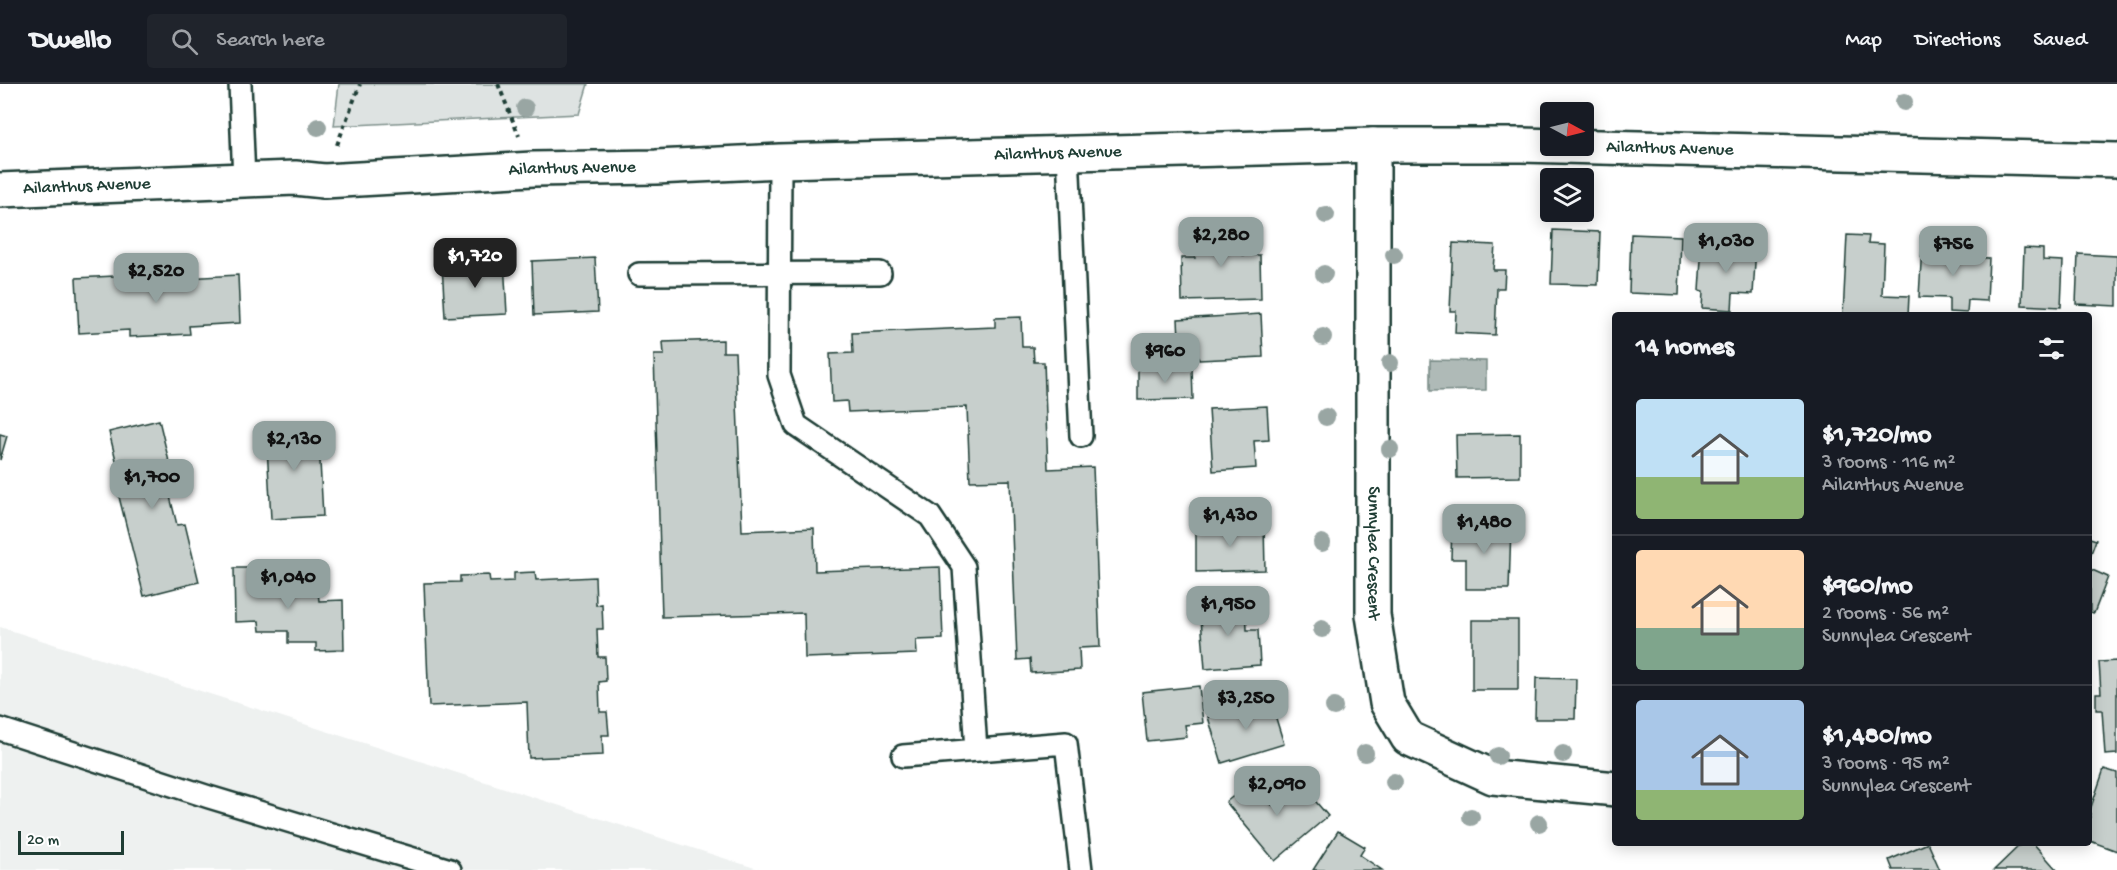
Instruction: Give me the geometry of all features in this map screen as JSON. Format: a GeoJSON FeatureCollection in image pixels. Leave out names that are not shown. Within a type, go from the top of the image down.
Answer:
{"type":"FeatureCollection","features":[{"type":"Feature","properties":{"kind":"street","name":"Ailanthus Avenue"},"geometry":{"type":"LineString","coordinates":[[0,190],[295,178],[324,181],[533,169],[656,167],[780,160],[1373,145],[1521,145],[2117,160]]}},
{"type":"Feature","properties":{"kind":"street","name":"Sunnylea Crescent"},"geometry":{"type":"LineString","coordinates":[[1373,145],[1373,615],[1387,703],[1408,738],[1493,777],[1612,789]]}},
{"type":"Feature","properties":{"kind":"lane"},"geometry":{"type":"LineString","coordinates":[[240,84],[244,180]]}},
{"type":"Feature","properties":{"kind":"lane"},"geometry":{"type":"LineString","coordinates":[[1068,153],[1081,436]]}},
{"type":"Feature","properties":{"kind":"lane"},"geometry":{"type":"LineString","coordinates":[[780,160],[779,375],[796,425],[930,516],[964,567],[976,750]]}},
{"type":"Feature","properties":{"kind":"lane"},"geometry":{"type":"LineString","coordinates":[[639,274],[880,273]]}},
{"type":"Feature","properties":{"kind":"lane"},"geometry":{"type":"LineString","coordinates":[[0,729],[209,797],[450,870]]}},
{"type":"Feature","properties":{"kind":"lane"},"geometry":{"type":"LineString","coordinates":[[903,756],[1066,743],[1081,870]]}},
{"type":"Feature","properties":{"kind":"path"},"geometry":{"type":"LineString","coordinates":[[324,181],[360,84]]}},
{"type":"Feature","properties":{"kind":"path"},"geometry":{"type":"LineString","coordinates":[[498,84],[533,169]]}},
{"type":"Feature","properties":{"kind":"shaded area"},"geometry":{"type":"Polygon","coordinates":[[[339,84],[588,84],[579,114],[334,126],[339,84]]]}},
{"type":"Feature","properties":{"kind":"shaded area"},"geometry":{"type":"Polygon","coordinates":[[[1430,360],[1486,361],[1486,390],[1430,391],[1430,360]]]}},
{"type":"Feature","properties":{"kind":"shaded area"},"geometry":{"type":"Polygon","coordinates":[[[0,627],[761,870],[0,870],[0,627]]]}},
{"type":"Feature","properties":{"kind":"building"},"geometry":{"type":"Polygon","coordinates":[[[1243,227],[1243,255],[1260,255],[1261,299],[1182,301],[1181,258],[1195,258],[1195,228],[1243,227]]]}},
{"type":"Feature","properties":{"kind":"building"},"geometry":{"type":"Polygon","coordinates":[[[1553,230],[1600,232],[1598,285],[1551,284],[1553,230]]]}},
{"type":"Feature","properties":{"kind":"building"},"geometry":{"type":"Polygon","coordinates":[[[1631,234],[1681,236],[1679,295],[1629,293],[1631,234]]]}},
{"type":"Feature","properties":{"kind":"building"},"geometry":{"type":"Polygon","coordinates":[[[1847,235],[1869,236],[1868,243],[1884,244],[1882,295],[1909,296],[1908,312],[1843,312],[1847,235]]]}},
{"type":"Feature","properties":{"kind":"building"},"geometry":{"type":"Polygon","coordinates":[[[1453,243],[1495,245],[1493,270],[1505,270],[1504,288],[1497,288],[1495,335],[1455,333],[1456,311],[1450,311],[1453,243]]]}},
{"type":"Feature","properties":{"kind":"building"},"geometry":{"type":"Polygon","coordinates":[[[1702,244],[1756,247],[1753,294],[1733,293],[1732,310],[1702,308],[1703,292],[1699,291],[1702,244]]]}},
{"type":"Feature","properties":{"kind":"building"},"geometry":{"type":"Polygon","coordinates":[[[1922,246],[1967,248],[1967,257],[1989,258],[1987,301],[1968,300],[1967,312],[1949,312],[1949,298],[1919,297],[1922,246]]]}},
{"type":"Feature","properties":{"kind":"building"},"geometry":{"type":"Polygon","coordinates":[[[2024,248],[2043,249],[2043,260],[2063,261],[2061,307],[2022,305],[2024,248]]]}},
{"type":"Feature","properties":{"kind":"building"},"geometry":{"type":"Polygon","coordinates":[[[2078,254],[2117,256],[2117,306],[2076,304],[2078,254]]]}},
{"type":"Feature","properties":{"kind":"building"},"geometry":{"type":"Polygon","coordinates":[[[595,258],[598,312],[534,315],[532,261],[595,258]]]}},
{"type":"Feature","properties":{"kind":"building"},"geometry":{"type":"Polygon","coordinates":[[[504,261],[507,314],[445,317],[442,264],[504,261]]]}},
{"type":"Feature","properties":{"kind":"building"},"geometry":{"type":"Polygon","coordinates":[[[134,275],[134,281],[238,275],[240,323],[189,326],[190,334],[129,337],[129,330],[79,333],[76,278],[134,275]]]}},
{"type":"Feature","properties":{"kind":"building"},"geometry":{"type":"Polygon","coordinates":[[[1261,314],[1263,357],[1199,360],[1198,357],[1180,358],[1178,319],[1261,314]]]}},
{"type":"Feature","properties":{"kind":"building"},"geometry":{"type":"Polygon","coordinates":[[[1021,317],[1022,347],[1033,347],[1034,362],[1044,362],[1048,469],[1093,467],[1100,647],[1079,648],[1080,670],[1031,673],[1030,659],[1017,660],[1010,480],[970,481],[967,407],[848,412],[847,401],[832,402],[830,354],[853,353],[852,333],[995,327],[995,318],[1021,317]]]}},
{"type":"Feature","properties":{"kind":"building"},"geometry":{"type":"Polygon","coordinates":[[[723,340],[723,352],[735,352],[742,531],[814,528],[815,571],[940,567],[943,639],[916,640],[917,654],[805,658],[804,613],[662,617],[654,355],[664,355],[663,342],[723,340]]]}},
{"type":"Feature","properties":{"kind":"building"},"geometry":{"type":"Polygon","coordinates":[[[1192,367],[1193,399],[1138,400],[1138,369],[1192,367]]]}},
{"type":"Feature","properties":{"kind":"building"},"geometry":{"type":"Polygon","coordinates":[[[1267,406],[1269,440],[1254,441],[1256,468],[1213,471],[1209,409],[1267,406]]]}},
{"type":"Feature","properties":{"kind":"building"},"geometry":{"type":"Polygon","coordinates":[[[159,420],[173,478],[166,480],[177,525],[185,524],[199,582],[144,596],[117,489],[123,488],[109,432],[159,420]]]}},
{"type":"Feature","properties":{"kind":"building"},"geometry":{"type":"Polygon","coordinates":[[[318,425],[323,516],[271,519],[266,428],[318,425]]]}},
{"type":"Feature","properties":{"kind":"building"},"geometry":{"type":"Polygon","coordinates":[[[0,434],[7,436],[0,460],[0,434]]]}},
{"type":"Feature","properties":{"kind":"building"},"geometry":{"type":"Polygon","coordinates":[[[1520,434],[1520,477],[1457,478],[1456,435],[1520,434]]]}},
{"type":"Feature","properties":{"kind":"building"},"geometry":{"type":"Polygon","coordinates":[[[1264,525],[1265,570],[1196,572],[1196,526],[1264,525]]]}},
{"type":"Feature","properties":{"kind":"building"},"geometry":{"type":"Polygon","coordinates":[[[1452,525],[1511,526],[1509,589],[1466,589],[1466,559],[1451,559],[1452,525]]]}},
{"type":"Feature","properties":{"kind":"building"},"geometry":{"type":"Polygon","coordinates":[[[2092,539],[2096,540],[2092,551],[2092,539]]]}},
{"type":"Feature","properties":{"kind":"building"},"geometry":{"type":"Polygon","coordinates":[[[234,568],[265,568],[265,578],[293,578],[293,592],[318,591],[319,601],[343,600],[344,650],[316,651],[316,643],[288,643],[288,631],[260,631],[259,621],[235,622],[234,568]]]}},
{"type":"Feature","properties":{"kind":"building"},"geometry":{"type":"Polygon","coordinates":[[[2092,570],[2108,577],[2094,613],[2092,612],[2092,570]]]}},
{"type":"Feature","properties":{"kind":"building"},"geometry":{"type":"Polygon","coordinates":[[[535,572],[536,580],[595,577],[596,605],[602,604],[603,629],[597,629],[598,657],[605,657],[606,681],[599,682],[600,712],[607,712],[609,735],[602,735],[603,755],[529,758],[527,702],[429,706],[424,583],[460,582],[460,576],[489,575],[490,582],[514,581],[514,573],[535,572]]]}},
{"type":"Feature","properties":{"kind":"building"},"geometry":{"type":"Polygon","coordinates":[[[1246,604],[1247,630],[1258,630],[1260,665],[1205,669],[1200,606],[1246,604]]]}},
{"type":"Feature","properties":{"kind":"building"},"geometry":{"type":"Polygon","coordinates":[[[1472,620],[1518,620],[1518,690],[1472,690],[1472,620]]]}},
{"type":"Feature","properties":{"kind":"building"},"geometry":{"type":"Polygon","coordinates":[[[2117,661],[2117,754],[2105,755],[2102,710],[2096,710],[2096,693],[2101,693],[2099,662],[2117,661]]]}},
{"type":"Feature","properties":{"kind":"building"},"geometry":{"type":"Polygon","coordinates":[[[1536,678],[1576,679],[1575,719],[1535,719],[1536,678]]]}},
{"type":"Feature","properties":{"kind":"building"},"geometry":{"type":"Polygon","coordinates":[[[1199,686],[1203,723],[1185,725],[1187,737],[1147,741],[1142,692],[1199,686]]]}},
{"type":"Feature","properties":{"kind":"building"},"geometry":{"type":"Polygon","coordinates":[[[1270,699],[1284,744],[1222,763],[1208,717],[1270,699]]]}},
{"type":"Feature","properties":{"kind":"building"},"geometry":{"type":"Polygon","coordinates":[[[2104,769],[2117,773],[2117,851],[2092,842],[2092,804],[2104,769]]]}},
{"type":"Feature","properties":{"kind":"building"},"geometry":{"type":"Polygon","coordinates":[[[1252,781],[1272,805],[1299,782],[1328,816],[1275,861],[1226,802],[1252,781]]]}},
{"type":"Feature","properties":{"kind":"building"},"geometry":{"type":"Polygon","coordinates":[[[1338,831],[1365,847],[1360,855],[1382,870],[1313,870],[1338,831]]]}},
{"type":"Feature","properties":{"kind":"building"},"geometry":{"type":"Polygon","coordinates":[[[1921,846],[1929,846],[1940,870],[1893,870],[1889,860],[1921,846]]]}},
{"type":"Feature","properties":{"kind":"building"},"geometry":{"type":"Polygon","coordinates":[[[2019,846],[2036,846],[2057,870],[1994,870],[2019,846]]]}}]}
